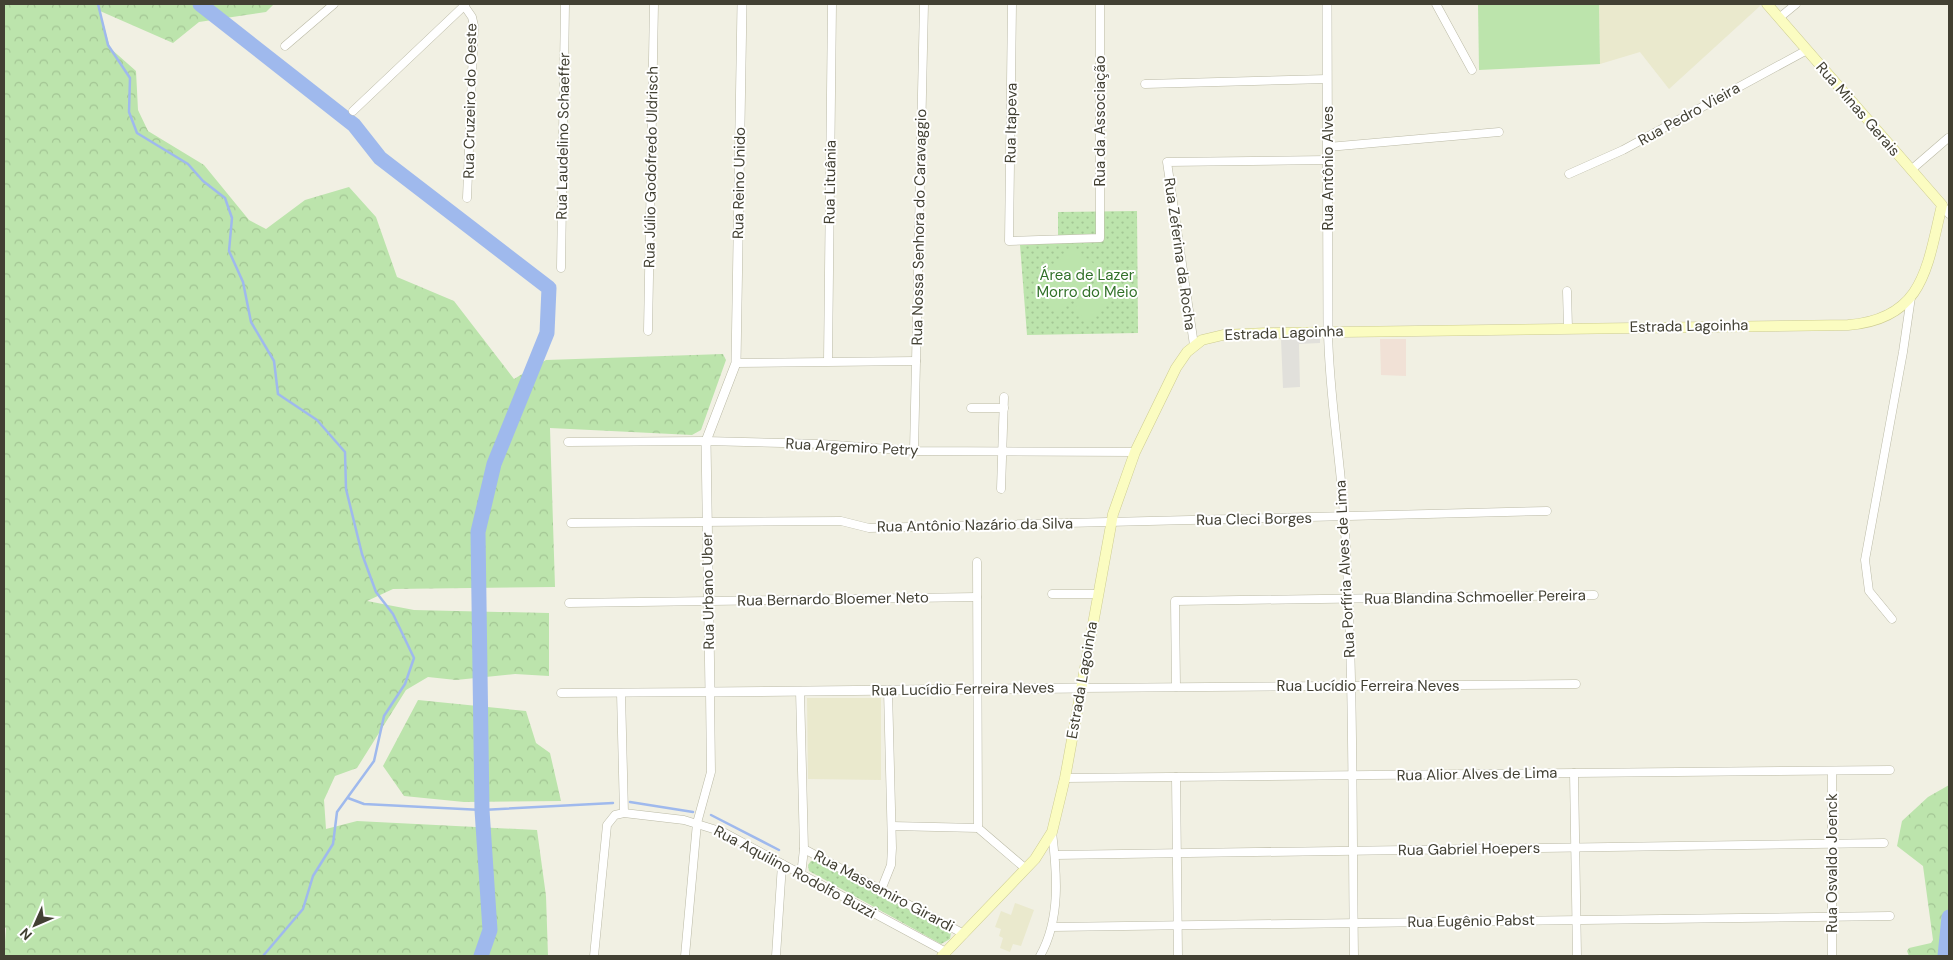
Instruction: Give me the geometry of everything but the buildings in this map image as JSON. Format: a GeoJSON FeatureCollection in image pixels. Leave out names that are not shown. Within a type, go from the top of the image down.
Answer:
{"type":"FeatureCollection","features":[{"type":"Feature","properties":{"kind":"main road","name":"Rua Minas Gerais"},"geometry":{"type":"LineString","coordinates":[[1767,4],[1942,205]]}},
{"type":"Feature","properties":{"kind":"main road","name":"Estrada Lagoinha"},"geometry":{"type":"LineString","coordinates":[[1052,832],[1064,778],[1110,522],[1135,452],[1176,368],[1194,345],[1202,340],[1223,335],[1860,324],[1882,319],[1894,313],[1911,297],[1921,279],[1942,205]]}},
{"type":"Feature","properties":{"kind":"main road"},"geometry":{"type":"LineString","coordinates":[[944,954],[1026,869],[1042,850],[1052,832]]}},
{"type":"Feature","properties":{"kind":"street"},"geometry":{"type":"LineString","coordinates":[[285,46],[334,4]]}},
{"type":"Feature","properties":{"kind":"street"},"geometry":{"type":"LineString","coordinates":[[353,111],[466,4]]}},
{"type":"Feature","properties":{"kind":"street","name":"Rua Cruzeiro do Oeste"},"geometry":{"type":"LineString","coordinates":[[466,4],[472,16],[474,26],[467,198]]}},
{"type":"Feature","properties":{"kind":"street","name":"Rua Laudelino Schaeffer"},"geometry":{"type":"LineString","coordinates":[[561,268],[565,4]]}},
{"type":"Feature","properties":{"kind":"street","name":"Rua Júlio Godofredo Uldrisch"},"geometry":{"type":"LineString","coordinates":[[648,331],[654,4]]}},
{"type":"Feature","properties":{"kind":"street","name":"Rua Reino Unido"},"geometry":{"type":"LineString","coordinates":[[736,363],[742,4]]}},
{"type":"Feature","properties":{"kind":"street","name":"Rua Lituânia"},"geometry":{"type":"LineString","coordinates":[[828,361],[832,4]]}},
{"type":"Feature","properties":{"kind":"street","name":"Rua Nossa Senhora do Caravaggio"},"geometry":{"type":"LineString","coordinates":[[914,451],[924,4]]}},
{"type":"Feature","properties":{"kind":"street","name":"Rua Itapeva"},"geometry":{"type":"LineString","coordinates":[[1012,4],[1009,241],[1100,238]]}},
{"type":"Feature","properties":{"kind":"street","name":"Rua da Associação"},"geometry":{"type":"LineString","coordinates":[[1100,4],[1100,238]]}},
{"type":"Feature","properties":{"kind":"street","name":"Rua Antônio Alves"},"geometry":{"type":"LineString","coordinates":[[1327,4],[1328,332]]}},
{"type":"Feature","properties":{"kind":"street"},"geometry":{"type":"LineString","coordinates":[[1436,4],[1472,70]]}},
{"type":"Feature","properties":{"kind":"street"},"geometry":{"type":"LineString","coordinates":[[1779,18],[1796,4]]}},
{"type":"Feature","properties":{"kind":"street","name":"Rua Pedro Vieira"},"geometry":{"type":"LineString","coordinates":[[1568,174],[1623,150],[1807,50]]}},
{"type":"Feature","properties":{"kind":"street"},"geometry":{"type":"LineString","coordinates":[[1145,84],[1327,79]]}},
{"type":"Feature","properties":{"kind":"street"},"geometry":{"type":"LineString","coordinates":[[1328,147],[1499,132]]}},
{"type":"Feature","properties":{"kind":"street"},"geometry":{"type":"LineString","coordinates":[[1911,170],[1948,138]]}},
{"type":"Feature","properties":{"kind":"street","name":"Rua Zeferina da Rocha"},"geometry":{"type":"LineString","coordinates":[[1194,345],[1167,162],[1328,160]]}},
{"type":"Feature","properties":{"kind":"street","name":"Rua Minas Gerais"},"geometry":{"type":"LineString","coordinates":[[1942,205],[1949,214]]}},
{"type":"Feature","properties":{"kind":"street"},"geometry":{"type":"LineString","coordinates":[[1567,291],[1568,328]]}},
{"type":"Feature","properties":{"kind":"street"},"geometry":{"type":"LineString","coordinates":[[1892,619],[1870,591],[1865,560],[1904,352],[1911,297]]}},
{"type":"Feature","properties":{"kind":"street","name":"Rua Porfíria Alves de Lima"},"geometry":{"type":"LineString","coordinates":[[1328,332],[1329,374],[1344,516],[1348,598],[1354,956]]}},
{"type":"Feature","properties":{"kind":"street"},"geometry":{"type":"LineString","coordinates":[[736,363],[916,360]]}},
{"type":"Feature","properties":{"kind":"street","name":"Rua Urbano Uber"},"geometry":{"type":"LineString","coordinates":[[685,956],[697,823],[711,772],[706,441],[736,363]]}},
{"type":"Feature","properties":{"kind":"street"},"geometry":{"type":"LineString","coordinates":[[1001,489],[1004,397]]}},
{"type":"Feature","properties":{"kind":"street"},"geometry":{"type":"LineString","coordinates":[[971,408],[1004,408]]}},
{"type":"Feature","properties":{"kind":"street","name":"Rua Argemiro Petry"},"geometry":{"type":"LineString","coordinates":[[568,442],[706,441],[822,444],[914,451],[1135,452]]}},
{"type":"Feature","properties":{"kind":"street","name":"Rua Cleci Borges"},"geometry":{"type":"LineString","coordinates":[[1110,522],[1547,511]]}},
{"type":"Feature","properties":{"kind":"street","name":"Rua Antônio Nazário da Silva"},"geometry":{"type":"LineString","coordinates":[[571,523],[841,521],[869,528],[1110,522]]}},
{"type":"Feature","properties":{"kind":"street"},"geometry":{"type":"LineString","coordinates":[[977,562],[978,828]]}},
{"type":"Feature","properties":{"kind":"street"},"geometry":{"type":"LineString","coordinates":[[1052,594],[1097,594]]}},
{"type":"Feature","properties":{"kind":"street","name":"Rua Blandina Schmoeller Pereira"},"geometry":{"type":"LineString","coordinates":[[1176,687],[1175,601],[1594,595]]}},
{"type":"Feature","properties":{"kind":"street","name":"Rua Bernardo Bloemer Neto"},"geometry":{"type":"LineString","coordinates":[[569,603],[977,597]]}},
{"type":"Feature","properties":{"kind":"street","name":"Rua Lucídio Ferreira Neves"},"geometry":{"type":"LineString","coordinates":[[560,693],[1576,684]]}},
{"type":"Feature","properties":{"kind":"street"},"geometry":{"type":"LineString","coordinates":[[881,890],[891,865],[892,826],[888,690]]}},
{"type":"Feature","properties":{"kind":"street"},"geometry":{"type":"LineString","coordinates":[[800,691],[804,849],[801,874]]}},
{"type":"Feature","properties":{"kind":"street"},"geometry":{"type":"LineString","coordinates":[[594,956],[609,820],[615,815],[624,813],[621,693]]}},
{"type":"Feature","properties":{"kind":"street","name":"Rua Alior Alves de Lima"},"geometry":{"type":"LineString","coordinates":[[1064,778],[1890,770]]}},
{"type":"Feature","properties":{"kind":"street","name":"Rua Osvaldo Joenck"},"geometry":{"type":"LineString","coordinates":[[1832,771],[1832,956]]}},
{"type":"Feature","properties":{"kind":"street"},"geometry":{"type":"LineString","coordinates":[[1574,773],[1578,956]]}},
{"type":"Feature","properties":{"kind":"street"},"geometry":{"type":"LineString","coordinates":[[1176,777],[1178,956]]}},
{"type":"Feature","properties":{"kind":"street","name":"Rua Aquilino Rodolfo Buzzi"},"geometry":{"type":"LineString","coordinates":[[624,813],[697,823],[722,832],[944,954]]}},
{"type":"Feature","properties":{"kind":"street"},"geometry":{"type":"LineString","coordinates":[[892,826],[978,828],[1026,869]]}},
{"type":"Feature","properties":{"kind":"street","name":"Estrada Lagoinha"},"geometry":{"type":"LineString","coordinates":[[1040,956],[1052,926],[1056,898],[1055,855],[1052,832]]}},
{"type":"Feature","properties":{"kind":"street","name":"Rua Gabriel Hoepers"},"geometry":{"type":"LineString","coordinates":[[1055,855],[1884,843]]}},
{"type":"Feature","properties":{"kind":"street","name":"Rua Massemiro Girardi"},"geometry":{"type":"LineString","coordinates":[[804,849],[964,934]]}},
{"type":"Feature","properties":{"kind":"street"},"geometry":{"type":"LineString","coordinates":[[776,956],[782,864]]}},
{"type":"Feature","properties":{"kind":"street","name":"Rua Eugênio Pabst"},"geometry":{"type":"LineString","coordinates":[[1052,926],[1890,916]]}},
{"type":"Feature","properties":{"kind":"shaded area"},"geometry":{"type":"Polygon","coordinates":[[[1599,4],[1759,4],[1760,6],[1669,89],[1640,52],[1600,64],[1599,4]]]}},
{"type":"Feature","properties":{"kind":"shaded area"},"geometry":{"type":"Polygon","coordinates":[[[1320,338],[1320,343],[1299,344],[1300,387],[1283,388],[1281,339],[1320,338]]]}},
{"type":"Feature","properties":{"kind":"shaded area"},"geometry":{"type":"Polygon","coordinates":[[[1380,339],[1406,339],[1406,376],[1381,375],[1380,339]]]}},
{"type":"Feature","properties":{"kind":"shaded area"},"geometry":{"type":"Polygon","coordinates":[[[807,698],[881,698],[881,780],[808,779],[807,698]]]}},
{"type":"Feature","properties":{"kind":"shaded area"},"geometry":{"type":"Polygon","coordinates":[[[1015,903],[1034,910],[1021,946],[1013,944],[1010,952],[1000,948],[1003,938],[999,936],[1001,929],[995,927],[1001,911],[1011,915],[1015,903]]]}},
{"type":"Feature","properties":{"kind":"green space"},"geometry":{"type":"Polygon","coordinates":[[[4,4],[274,4],[266,12],[199,22],[173,43],[100,11],[110,48],[136,71],[138,110],[148,131],[204,165],[249,220],[266,229],[305,200],[349,187],[376,217],[397,277],[454,301],[514,379],[546,360],[723,354],[726,360],[701,430],[692,435],[550,428],[555,587],[393,589],[367,601],[414,610],[549,613],[549,676],[515,674],[456,680],[428,677],[406,690],[357,768],[335,776],[324,800],[326,829],[357,821],[537,830],[546,896],[548,956],[4,956],[6,928],[4,927],[4,4]]]}},
{"type":"Feature","properties":{"kind":"green space"},"geometry":{"type":"Polygon","coordinates":[[[1478,4],[1599,4],[1600,64],[1479,70],[1478,4]]]}},
{"type":"Feature","properties":{"kind":"green space","name":"Área de Lazer Morro do Meio"},"geometry":{"type":"Polygon","coordinates":[[[1137,211],[1138,333],[1027,335],[1020,245],[1058,243],[1058,212],[1137,211]]]}},
{"type":"Feature","properties":{"kind":"green space"},"geometry":{"type":"Polygon","coordinates":[[[1072,246],[1099,268],[1059,315],[1033,292],[1072,246]]]}},
{"type":"Feature","properties":{"kind":"green space"},"geometry":{"type":"Polygon","coordinates":[[[1097,282],[1112,295],[1089,322],[1074,309],[1097,282]]]}},
{"type":"Feature","properties":{"kind":"green space"},"geometry":{"type":"Polygon","coordinates":[[[418,700],[526,711],[536,743],[550,753],[561,801],[464,802],[404,796],[383,766],[418,700]]]}},
{"type":"Feature","properties":{"kind":"green space"},"geometry":{"type":"Polygon","coordinates":[[[1949,785],[1949,956],[1909,956],[1907,951],[1909,948],[1931,943],[1933,940],[1923,866],[1897,846],[1902,821],[1928,797],[1949,785]]]}},
{"type":"Feature","properties":{"kind":"green space"},"geometry":{"type":"Polygon","coordinates":[[[811,861],[818,861],[951,932],[950,939],[941,944],[809,871],[808,865],[811,861]]]}},
{"type":"Feature","properties":{"kind":"waterway"},"geometry":{"type":"LineString","coordinates":[[98,4],[108,45],[130,78],[129,112],[137,133],[188,164],[203,181],[225,198],[232,218],[229,251],[243,282],[251,322],[274,361],[278,394],[317,420],[345,452],[346,489],[362,554],[376,592],[393,614],[414,658],[405,684],[384,716],[374,761],[337,812],[333,844],[313,876],[303,909],[263,956]]}},
{"type":"Feature","properties":{"kind":"waterway"},"geometry":{"type":"LineString","coordinates":[[200,4],[354,125],[380,158],[549,288],[547,333],[494,464],[478,532],[482,810],[490,930],[481,956]]}},
{"type":"Feature","properties":{"kind":"waterway"},"geometry":{"type":"LineString","coordinates":[[348,798],[364,804],[482,810],[613,803]]}},
{"type":"Feature","properties":{"kind":"waterway"},"geometry":{"type":"LineString","coordinates":[[630,802],[693,812]]}},
{"type":"Feature","properties":{"kind":"waterway"},"geometry":{"type":"LineString","coordinates":[[711,815],[779,850]]}},
{"type":"Feature","properties":{"kind":"waterway"},"geometry":{"type":"LineString","coordinates":[[1945,956],[1949,917]]}}]}
